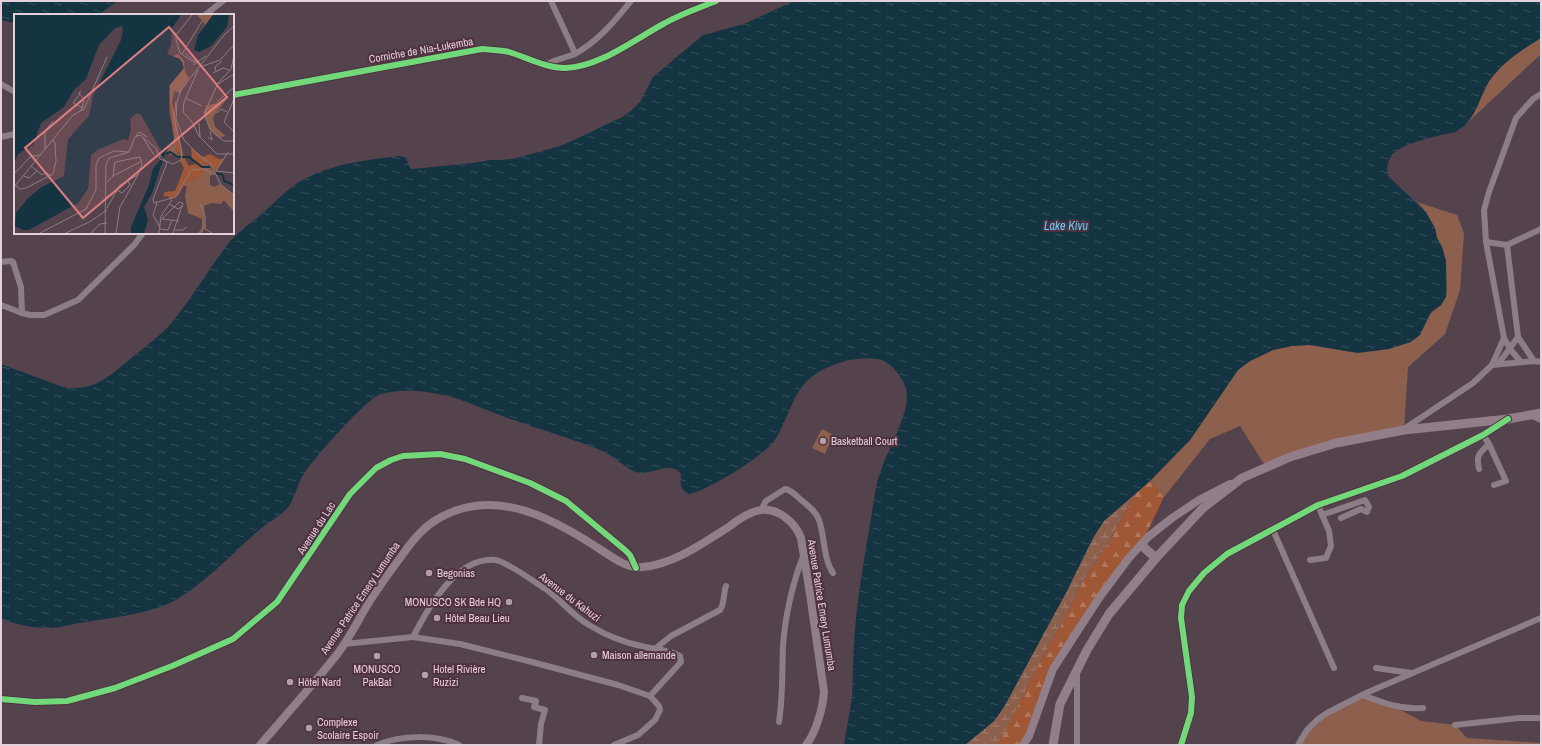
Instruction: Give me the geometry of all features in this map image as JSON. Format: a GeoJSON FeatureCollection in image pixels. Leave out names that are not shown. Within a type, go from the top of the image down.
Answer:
{"type":"FeatureCollection","features":[{"type":"Feature","properties":{"kind":"highway"},"geometry":{"type":"LineString","coordinates":[[1053,745],[1060,704],[1077,668],[1109,614],[1156,558],[1203,508],[1242,478],[1290,457],[1336,443],[1404,430],[1508,418],[1541,412]]}},
{"type":"Feature","properties":{"kind":"highway"},"geometry":{"type":"LineString","coordinates":[[1141,545],[1156,558]]}},
{"type":"Feature","properties":{"kind":"main road"},"geometry":{"type":"LineString","coordinates":[[1023,745],[1029,736],[1042,696],[1057,663],[1099,598],[1128,559],[1148,537],[1194,504],[1242,478]]}},
{"type":"Feature","properties":{"kind":"main road","name":"Avenue Patrice Emery Lumumba"},"geometry":{"type":"LineString","coordinates":[[260,745],[335,657],[369,603],[408,546],[419,533],[434,521],[458,510],[477,505],[492,504],[509,506],[525,510],[566,528],[617,560],[636,568]]}},
{"type":"Feature","properties":{"kind":"main road"},"geometry":{"type":"LineString","coordinates":[[636,568],[652,565],[675,557],[708,540],[751,512],[762,510]]}},
{"type":"Feature","properties":{"kind":"main road","name":"Avenue Patrice Emery Lumumba"},"geometry":{"type":"LineString","coordinates":[[762,510],[770,510],[777,513],[792,523],[798,530],[804,554],[824,692],[823,703],[808,744]]}},
{"type":"Feature","properties":{"kind":"street"},"geometry":{"type":"LineString","coordinates":[[206,14],[223,1]]}},
{"type":"Feature","properties":{"kind":"street"},"geometry":{"type":"LineString","coordinates":[[551,1],[575,53]]}},
{"type":"Feature","properties":{"kind":"street"},"geometry":{"type":"LineString","coordinates":[[546,65],[552,61],[564,59],[590,45],[604,33],[631,1]]}},
{"type":"Feature","properties":{"kind":"street","name":"Corniche de Nia-Lukemba"},"geometry":{"type":"LineString","coordinates":[[234,95],[482,49],[509,52],[546,65],[564,68],[582,67],[601,59],[666,22],[716,1]]}},
{"type":"Feature","properties":{"kind":"street"},"geometry":{"type":"LineString","coordinates":[[1,84],[14,91]]}},
{"type":"Feature","properties":{"kind":"street"},"geometry":{"type":"LineString","coordinates":[[1521,362],[1510,349],[1504,338],[1486,242],[1484,210],[1488,192],[1516,118],[1533,99],[1541,94]]}},
{"type":"Feature","properties":{"kind":"street"},"geometry":{"type":"LineString","coordinates":[[1,137],[14,134]]}},
{"type":"Feature","properties":{"kind":"street"},"geometry":{"type":"LineString","coordinates":[[1486,242],[1507,245],[1541,229]]}},
{"type":"Feature","properties":{"kind":"street"},"geometry":{"type":"LineString","coordinates":[[1,305],[30,315],[44,315],[78,300],[134,245],[142,234]]}},
{"type":"Feature","properties":{"kind":"street"},"geometry":{"type":"LineString","coordinates":[[1507,245],[1518,337],[1538,361]]}},
{"type":"Feature","properties":{"kind":"street"},"geometry":{"type":"LineString","coordinates":[[1,262],[11,260],[13,262],[20,287],[22,313]]}},
{"type":"Feature","properties":{"kind":"street"},"geometry":{"type":"LineString","coordinates":[[1499,364],[1518,337]]}},
{"type":"Feature","properties":{"kind":"street"},"geometry":{"type":"LineString","coordinates":[[1404,430],[1473,383],[1492,365],[1504,338]]}},
{"type":"Feature","properties":{"kind":"street"},"geometry":{"type":"LineString","coordinates":[[1492,365],[1538,361]]}},
{"type":"Feature","properties":{"kind":"street"},"geometry":{"type":"LineString","coordinates":[[1528,414],[1541,420]]}},
{"type":"Feature","properties":{"kind":"street"},"geometry":{"type":"LineString","coordinates":[[1181,745],[1190,713],[1192,697],[1181,618],[1182,605],[1189,591],[1204,573],[1227,554],[1318,506],[1402,476],[1483,435],[1508,418]]}},
{"type":"Feature","properties":{"kind":"street"},"geometry":{"type":"LineString","coordinates":[[1483,435],[1489,444],[1506,481],[1494,485]]}},
{"type":"Feature","properties":{"kind":"street"},"geometry":{"type":"LineString","coordinates":[[1479,469],[1477,459],[1480,451],[1489,444]]}},
{"type":"Feature","properties":{"kind":"street","name":"Avenue du Lac"},"geometry":{"type":"LineString","coordinates":[[1,699],[35,702],[67,701],[115,688],[172,666],[233,639],[277,602],[350,494],[376,468],[391,460],[403,456],[440,454],[464,459],[530,483],[566,501],[580,512],[630,555],[636,568]]}},
{"type":"Feature","properties":{"kind":"street"},"geometry":{"type":"LineString","coordinates":[[762,510],[766,501],[785,489],[789,490],[802,501],[813,511],[819,520],[829,565],[833,573]]}},
{"type":"Feature","properties":{"kind":"street"},"geometry":{"type":"LineString","coordinates":[[1322,515],[1365,500],[1369,506],[1367,512],[1361,509],[1341,518]]}},
{"type":"Feature","properties":{"kind":"street"},"geometry":{"type":"LineString","coordinates":[[1310,560],[1326,558],[1331,546],[1329,531],[1318,506]]}},
{"type":"Feature","properties":{"kind":"street"},"geometry":{"type":"LineString","coordinates":[[1273,530],[1334,668]]}},
{"type":"Feature","properties":{"kind":"street"},"geometry":{"type":"LineString","coordinates":[[779,722],[782,701],[783,644],[786,622],[797,570],[804,554]]}},
{"type":"Feature","properties":{"kind":"street","name":"Avenue du Kahuzi"},"geometry":{"type":"LineString","coordinates":[[413,637],[430,608],[450,580],[468,566],[484,561],[495,560],[505,564],[548,591],[589,626],[623,641],[645,647],[656,648],[681,657],[681,662],[650,696]]}},
{"type":"Feature","properties":{"kind":"street"},"geometry":{"type":"LineString","coordinates":[[656,648],[671,636],[720,610],[723,606],[723,593],[726,586]]}},
{"type":"Feature","properties":{"kind":"street"},"geometry":{"type":"LineString","coordinates":[[1298,745],[1307,730],[1317,720],[1362,695],[1541,618]]}},
{"type":"Feature","properties":{"kind":"street"},"geometry":{"type":"LineString","coordinates":[[344,644],[413,637],[460,644],[618,685],[650,696],[659,706],[659,713],[655,720],[638,735],[614,745]]}},
{"type":"Feature","properties":{"kind":"street"},"geometry":{"type":"LineString","coordinates":[[1077,668],[1077,745]]}},
{"type":"Feature","properties":{"kind":"street"},"geometry":{"type":"LineString","coordinates":[[1376,668],[1412,673]]}},
{"type":"Feature","properties":{"kind":"street"},"geometry":{"type":"LineString","coordinates":[[1362,695],[1392,706],[1412,709],[1423,708]]}},
{"type":"Feature","properties":{"kind":"street"},"geometry":{"type":"LineString","coordinates":[[522,698],[536,701],[534,707],[545,710],[539,745]]}},
{"type":"Feature","properties":{"kind":"street"},"geometry":{"type":"LineString","coordinates":[[1455,725],[1519,718],[1541,718]]}},
{"type":"Feature","properties":{"kind":"street"},"geometry":{"type":"LineString","coordinates":[[377,745],[397,739],[415,737],[436,739],[459,745]]}},
{"type":"Feature","properties":{"kind":"green space"},"geometry":{"type":"Polygon","coordinates":[[[1541,38],[1541,54],[1466,124],[1495,73],[1514,56],[1541,38]]]}},
{"type":"Feature","properties":{"kind":"green space"},"geometry":{"type":"Polygon","coordinates":[[[1417,202],[1457,215],[1464,233],[1460,290],[1445,334],[1408,367],[1404,430],[1336,443],[1266,467],[1240,426],[1210,439],[1164,497],[1150,481],[1190,440],[1238,370],[1250,361],[1273,350],[1292,346],[1310,345],[1358,353],[1429,315],[1441,305],[1446,297],[1447,291],[1446,261],[1442,247],[1437,238],[1435,228],[1422,207],[1417,202]]]}},
{"type":"Feature","properties":{"kind":"green space","name":"Basketball Court"},"geometry":{"type":"Polygon","coordinates":[[[822,429],[833,435],[825,454],[812,448],[822,429]]]}},
{"type":"Feature","properties":{"kind":"green space"},"geometry":{"type":"Polygon","coordinates":[[[1150,481],[1164,497],[1141,545],[1064,651],[1023,745],[996,745],[1005,731],[1084,579],[1108,543],[1136,493],[1150,481]]]}},
{"type":"Feature","properties":{"kind":"green space"},"geometry":{"type":"Polygon","coordinates":[[[1136,493],[1108,543],[1084,579],[1062,623],[1039,663],[1005,732],[996,745],[965,745],[994,721],[1004,707],[1097,531],[1104,521],[1136,493]]]}},
{"type":"Feature","properties":{"kind":"green space"},"geometry":{"type":"Polygon","coordinates":[[[1361,694],[1395,707],[1421,721],[1455,725],[1467,738],[1541,743],[1541,745],[1296,745],[1299,737],[1306,728],[1361,694]]]}},
{"type":"Feature","properties":{"kind":"water"},"geometry":{"type":"Polygon","coordinates":[[[1,1],[118,1],[99,14],[14,14],[14,23],[1,20],[1,1]]]}},
{"type":"Feature","properties":{"kind":"water","name":"Lake Kivu"},"geometry":{"type":"Polygon","coordinates":[[[794,1],[1541,1],[1541,38],[1513,56],[1500,67],[1486,87],[1473,115],[1463,127],[1454,132],[1407,145],[1394,153],[1389,160],[1388,176],[1426,212],[1435,228],[1437,238],[1442,247],[1446,261],[1446,297],[1441,305],[1431,312],[1420,335],[1411,342],[1389,349],[1358,353],[1310,345],[1292,346],[1273,350],[1250,361],[1238,370],[1190,440],[1150,481],[1104,521],[1093,538],[1067,591],[1004,707],[994,721],[965,745],[844,745],[852,696],[854,638],[857,607],[875,491],[881,469],[901,423],[907,395],[904,384],[895,370],[883,360],[878,359],[869,358],[849,360],[838,363],[812,377],[799,390],[783,426],[774,442],[768,448],[741,468],[719,481],[689,494],[681,486],[681,474],[672,468],[645,473],[636,472],[627,468],[610,455],[595,448],[444,395],[412,391],[381,394],[374,398],[352,418],[316,458],[302,477],[291,503],[286,510],[258,531],[198,585],[176,600],[155,609],[56,628],[42,628],[18,624],[1,619],[1,364],[63,387],[83,387],[100,382],[115,372],[167,328],[234,237],[281,196],[308,177],[333,167],[360,161],[401,156],[406,158],[410,168],[412,169],[490,160],[513,159],[560,146],[622,117],[632,110],[640,102],[653,77],[703,35],[744,24],[794,1]]]}},
{"type":"Feature","properties":{"kind":"cycle path"},"geometry":{"type":"LineString","coordinates":[[234,95],[482,49],[509,52],[558,68],[578,66],[604,58],[671,20],[716,1]]}},
{"type":"Feature","properties":{"kind":"cycle path"},"geometry":{"type":"LineString","coordinates":[[1181,745],[1191,713],[1192,697],[1181,618],[1182,605],[1189,591],[1204,573],[1227,554],[1318,505],[1402,476],[1483,435],[1508,419]]}},
{"type":"Feature","properties":{"kind":"cycle path"},"geometry":{"type":"LineString","coordinates":[[1,699],[35,702],[67,701],[115,688],[172,666],[233,639],[277,602],[350,494],[376,468],[391,460],[403,456],[440,454],[465,459],[530,483],[566,501],[625,550],[630,555],[636,568]]}},
{"type":"Feature","properties":{"kind":"place","name":"Basketball Court"},"geometry":{"type":"Point","coordinates":[823,441]}},
{"type":"Feature","properties":{"kind":"place","name":"Begonias"},"geometry":{"type":"Point","coordinates":[429,573]}},
{"type":"Feature","properties":{"kind":"place","name":"MONUSCO SK Bde HQ"},"geometry":{"type":"Point","coordinates":[509,602]}},
{"type":"Feature","properties":{"kind":"place","name":"Hôtel Beau Lieu"},"geometry":{"type":"Point","coordinates":[437,618]}},
{"type":"Feature","properties":{"kind":"place","name":"Maison allemande"},"geometry":{"type":"Point","coordinates":[594,655]}},
{"type":"Feature","properties":{"kind":"place","name":"MONUSCO PakBat"},"geometry":{"type":"Point","coordinates":[377,656]}},
{"type":"Feature","properties":{"kind":"place","name":"Hotel Rivière Ruzizi"},"geometry":{"type":"Point","coordinates":[425,675]}},
{"type":"Feature","properties":{"kind":"place","name":"Hôtel Nard"},"geometry":{"type":"Point","coordinates":[290,682]}},
{"type":"Feature","properties":{"kind":"place","name":"Complexe Scolaire Espoir"},"geometry":{"type":"Point","coordinates":[309,728]}}]}
